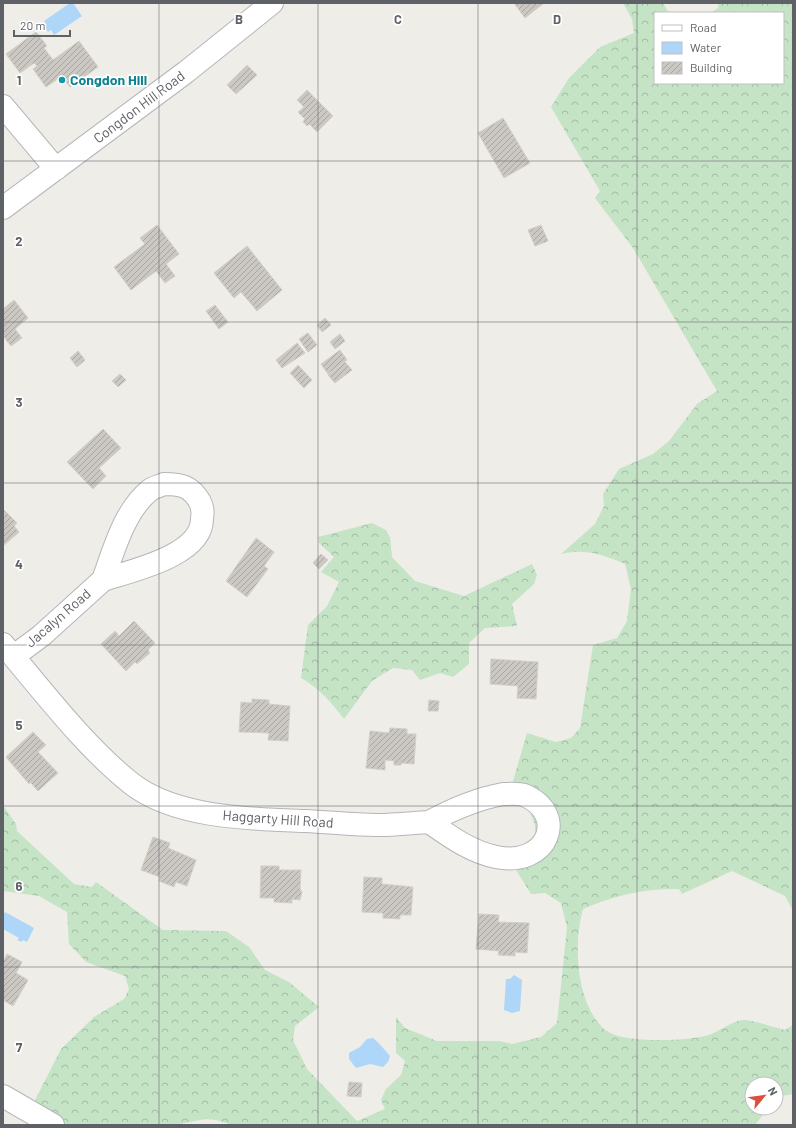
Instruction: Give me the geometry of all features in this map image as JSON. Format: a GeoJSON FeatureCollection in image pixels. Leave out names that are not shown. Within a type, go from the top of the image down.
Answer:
{"type":"FeatureCollection","features":[{"type":"Feature","properties":{"kind":"street","name":"Congdon Hill Road"},"geometry":{"type":"LineString","coordinates":[[3,208],[186,72],[272,3]]}},
{"type":"Feature","properties":{"kind":"street"},"geometry":{"type":"LineString","coordinates":[[3,106],[56,169]]}},
{"type":"Feature","properties":{"kind":"street","name":"Jacalyn Road"},"geometry":{"type":"LineString","coordinates":[[8,650],[41,636],[103,580],[151,565],[173,555],[190,543],[202,526],[203,507],[194,492],[182,484],[164,484],[151,490],[139,502],[124,526],[103,580]]}},
{"type":"Feature","properties":{"kind":"street","name":"Haggarty Hill Road"},"geometry":{"type":"LineString","coordinates":[[8,650],[70,723],[114,768],[133,785],[154,798],[174,805],[209,813],[246,818],[378,825],[429,822],[461,806],[484,798],[503,794],[523,794],[539,804],[548,819],[548,836],[540,849],[528,856],[514,859],[496,857],[469,847],[429,822]]}},
{"type":"Feature","properties":{"kind":"street"},"geometry":{"type":"LineString","coordinates":[[3,1096],[53,1125]]}},
{"type":"Feature","properties":{"kind":"green space"},"geometry":{"type":"Polygon","coordinates":[[[623,3],[663,3],[668,12],[654,12],[654,84],[784,84],[784,12],[712,12],[718,8],[719,3],[793,3],[793,911],[785,896],[732,871],[682,894],[679,889],[667,889],[642,891],[618,896],[583,909],[578,939],[579,972],[582,989],[595,1018],[604,1029],[612,1034],[624,1037],[653,1040],[695,1038],[709,1035],[735,1022],[744,1020],[785,1030],[793,1025],[793,1094],[784,1096],[784,1076],[744,1076],[744,1116],[762,1116],[755,1125],[233,1125],[216,1120],[205,1119],[175,1125],[59,1125],[32,1106],[61,1049],[94,1017],[124,999],[129,989],[125,976],[86,962],[69,944],[67,912],[39,896],[3,891],[3,805],[16,824],[17,831],[74,884],[92,887],[96,882],[163,930],[226,931],[249,947],[265,970],[289,982],[319,1007],[295,1026],[293,1040],[307,1069],[357,1121],[385,1109],[381,1100],[386,1089],[401,1075],[405,1061],[396,1053],[396,1017],[405,1028],[437,1041],[499,1041],[512,1044],[541,1037],[557,1023],[567,927],[561,903],[545,893],[531,894],[511,862],[533,841],[535,834],[535,825],[528,808],[513,795],[513,781],[527,733],[556,742],[571,738],[580,728],[593,645],[617,638],[627,621],[631,589],[625,564],[594,553],[570,552],[561,554],[595,524],[604,506],[603,494],[619,469],[653,454],[669,441],[697,404],[717,391],[633,248],[595,198],[600,191],[551,107],[569,78],[600,47],[634,33],[632,19],[623,3]]]}},
{"type":"Feature","properties":{"kind":"green space"},"geometry":{"type":"Polygon","coordinates":[[[372,523],[386,530],[390,537],[392,557],[415,581],[464,596],[532,564],[537,575],[534,584],[512,604],[517,626],[485,628],[469,643],[469,664],[453,677],[440,673],[420,680],[412,670],[393,668],[372,681],[344,719],[325,696],[314,686],[301,678],[308,625],[327,606],[339,582],[321,572],[334,557],[319,543],[318,537],[372,523]]]}},
{"type":"Feature","properties":{"kind":"water"},"geometry":{"type":"Polygon","coordinates":[[[70,3],[73,3],[82,16],[54,35],[51,30],[48,32],[45,27],[47,25],[44,21],[70,3]]]}},
{"type":"Feature","properties":{"kind":"water"},"geometry":{"type":"Polygon","coordinates":[[[5,912],[34,928],[27,942],[17,940],[19,938],[3,929],[3,916],[5,912]]]}},
{"type":"Feature","properties":{"kind":"water"},"geometry":{"type":"Polygon","coordinates":[[[514,975],[522,980],[520,1011],[512,1013],[504,1010],[506,979],[510,979],[514,975]]]}},
{"type":"Feature","properties":{"kind":"water"},"geometry":{"type":"Polygon","coordinates":[[[373,1038],[390,1056],[388,1062],[383,1067],[370,1064],[356,1068],[349,1059],[349,1053],[360,1047],[367,1039],[373,1038]]]}},
{"type":"Feature","properties":{"kind":"building"},"geometry":{"type":"Polygon","coordinates":[[[514,3],[544,3],[525,18],[514,3]]]}},
{"type":"Feature","properties":{"kind":"building"},"geometry":{"type":"Polygon","coordinates":[[[36,32],[47,46],[44,48],[53,60],[79,41],[98,67],[70,87],[62,76],[46,87],[33,69],[37,66],[34,63],[20,73],[6,54],[36,32]]]}},
{"type":"Feature","properties":{"kind":"building"},"geometry":{"type":"Polygon","coordinates":[[[247,65],[257,75],[236,94],[227,85],[247,65]]]}},
{"type":"Feature","properties":{"kind":"building"},"geometry":{"type":"Polygon","coordinates":[[[307,90],[333,116],[317,132],[309,124],[307,126],[303,122],[305,119],[298,112],[304,107],[297,100],[307,90]]]}},
{"type":"Feature","properties":{"kind":"building"},"geometry":{"type":"Polygon","coordinates":[[[503,118],[530,163],[504,178],[478,133],[503,118]]]}},
{"type":"Feature","properties":{"kind":"building"},"geometry":{"type":"Polygon","coordinates":[[[157,225],[179,254],[166,264],[175,276],[165,283],[156,271],[131,290],[114,267],[145,244],[140,238],[157,225]]]}},
{"type":"Feature","properties":{"kind":"building"},"geometry":{"type":"Polygon","coordinates":[[[541,225],[548,241],[535,246],[528,230],[541,225]]]}},
{"type":"Feature","properties":{"kind":"building"},"geometry":{"type":"Polygon","coordinates":[[[247,246],[282,290],[257,311],[241,292],[234,298],[214,273],[247,246]]]}},
{"type":"Feature","properties":{"kind":"building"},"geometry":{"type":"Polygon","coordinates":[[[14,300],[28,318],[15,329],[22,338],[11,346],[3,336],[3,309],[14,300]]]}},
{"type":"Feature","properties":{"kind":"building"},"geometry":{"type":"Polygon","coordinates":[[[215,305],[228,322],[219,329],[206,311],[215,305]]]}},
{"type":"Feature","properties":{"kind":"building"},"geometry":{"type":"Polygon","coordinates":[[[325,318],[331,325],[322,332],[317,325],[325,318]]]}},
{"type":"Feature","properties":{"kind":"building"},"geometry":{"type":"Polygon","coordinates":[[[308,333],[317,345],[308,352],[299,339],[308,333]]]}},
{"type":"Feature","properties":{"kind":"building"},"geometry":{"type":"Polygon","coordinates":[[[340,334],[345,341],[335,349],[330,342],[340,334]]]}},
{"type":"Feature","properties":{"kind":"building"},"geometry":{"type":"Polygon","coordinates":[[[297,343],[305,353],[282,368],[276,360],[297,343]]]}},
{"type":"Feature","properties":{"kind":"building"},"geometry":{"type":"Polygon","coordinates":[[[340,350],[347,360],[328,374],[321,364],[340,350]]]}},
{"type":"Feature","properties":{"kind":"building"},"geometry":{"type":"Polygon","coordinates":[[[78,351],[85,360],[77,367],[70,358],[78,351]]]}},
{"type":"Feature","properties":{"kind":"building"},"geometry":{"type":"Polygon","coordinates":[[[345,362],[352,370],[335,383],[328,375],[345,362]]]}},
{"type":"Feature","properties":{"kind":"building"},"geometry":{"type":"Polygon","coordinates":[[[298,365],[312,380],[304,388],[290,373],[298,365]]]}},
{"type":"Feature","properties":{"kind":"building"},"geometry":{"type":"Polygon","coordinates":[[[120,374],[126,380],[118,387],[112,381],[120,374]]]}},
{"type":"Feature","properties":{"kind":"building"},"geometry":{"type":"Polygon","coordinates":[[[103,429],[121,448],[99,468],[106,476],[93,489],[67,462],[103,429]]]}},
{"type":"Feature","properties":{"kind":"building"},"geometry":{"type":"Polygon","coordinates":[[[4,510],[17,523],[14,526],[19,532],[3,546],[4,510]]]}},
{"type":"Feature","properties":{"kind":"building"},"geometry":{"type":"Polygon","coordinates":[[[256,538],[274,552],[264,566],[268,569],[247,597],[226,581],[256,538]]]}},
{"type":"Feature","properties":{"kind":"building"},"geometry":{"type":"Polygon","coordinates":[[[321,554],[328,560],[319,569],[313,563],[321,554]]]}},
{"type":"Feature","properties":{"kind":"building"},"geometry":{"type":"Polygon","coordinates":[[[134,621],[155,643],[148,650],[150,653],[137,664],[135,662],[126,671],[101,644],[115,631],[119,636],[134,621]]]}},
{"type":"Feature","properties":{"kind":"building"},"geometry":{"type":"Polygon","coordinates":[[[491,659],[538,662],[536,699],[517,698],[518,686],[490,684],[491,659]]]}},
{"type":"Feature","properties":{"kind":"building"},"geometry":{"type":"Polygon","coordinates":[[[252,699],[269,700],[269,704],[290,706],[288,741],[268,740],[269,733],[239,732],[241,702],[252,703],[252,699]]]}},
{"type":"Feature","properties":{"kind":"building"},"geometry":{"type":"Polygon","coordinates":[[[429,700],[439,701],[438,711],[428,711],[429,700]]]}},
{"type":"Feature","properties":{"kind":"building"},"geometry":{"type":"Polygon","coordinates":[[[390,728],[407,729],[407,734],[416,734],[414,764],[401,763],[401,765],[394,765],[394,761],[385,760],[385,770],[366,768],[370,731],[389,733],[390,728]]]}},
{"type":"Feature","properties":{"kind":"building"},"geometry":{"type":"Polygon","coordinates":[[[33,732],[46,745],[38,752],[58,773],[38,791],[30,782],[29,784],[6,757],[33,732]]]}},
{"type":"Feature","properties":{"kind":"building"},"geometry":{"type":"Polygon","coordinates":[[[153,837],[170,843],[168,848],[196,860],[187,886],[176,882],[174,887],[159,881],[160,877],[141,870],[153,837]]]}},
{"type":"Feature","properties":{"kind":"building"},"geometry":{"type":"Polygon","coordinates":[[[261,866],[279,866],[279,870],[301,870],[300,889],[302,892],[300,900],[292,899],[292,903],[274,902],[274,898],[260,898],[261,866]]]}},
{"type":"Feature","properties":{"kind":"building"},"geometry":{"type":"Polygon","coordinates":[[[364,877],[382,878],[382,884],[413,887],[411,915],[400,915],[400,919],[383,918],[383,913],[362,912],[364,877]]]}},
{"type":"Feature","properties":{"kind":"building"},"geometry":{"type":"Polygon","coordinates":[[[479,914],[499,915],[498,922],[529,923],[527,953],[515,952],[515,956],[498,955],[499,951],[476,949],[479,914]]]}},
{"type":"Feature","properties":{"kind":"building"},"geometry":{"type":"Polygon","coordinates":[[[7,954],[22,962],[16,973],[28,980],[13,1006],[3,1000],[3,962],[7,954]]]}},
{"type":"Feature","properties":{"kind":"building"},"geometry":{"type":"Polygon","coordinates":[[[349,1082],[362,1083],[361,1097],[347,1096],[349,1082]]]}},
{"type":"Feature","properties":{"kind":"place","name":"Congdon Hill"},"geometry":{"type":"Point","coordinates":[62,80]}}]}
